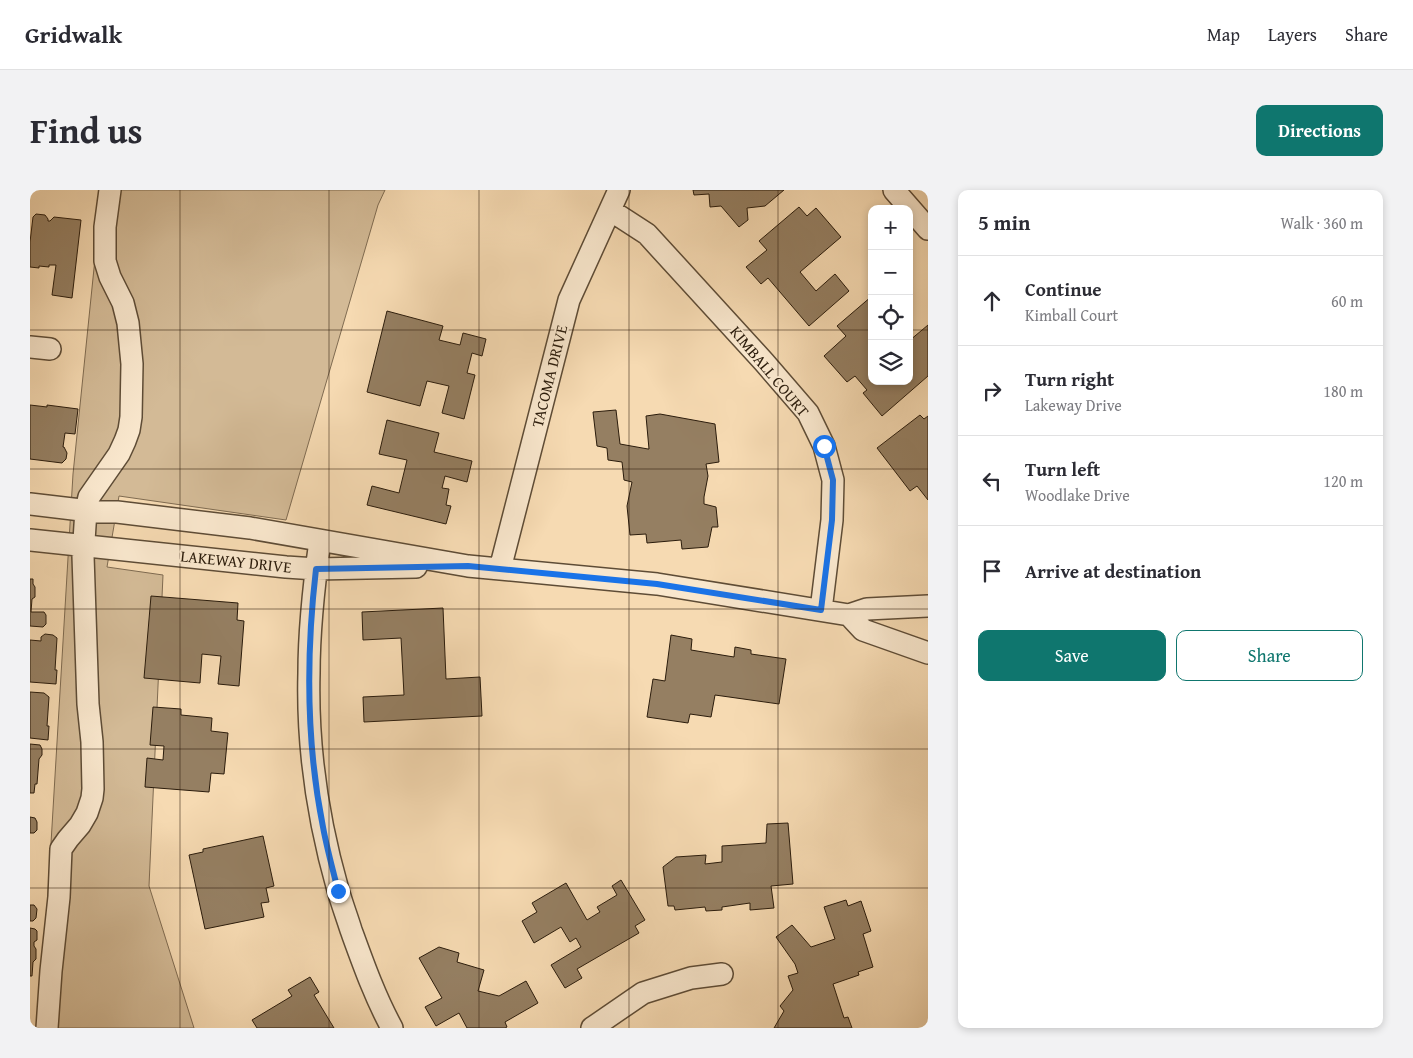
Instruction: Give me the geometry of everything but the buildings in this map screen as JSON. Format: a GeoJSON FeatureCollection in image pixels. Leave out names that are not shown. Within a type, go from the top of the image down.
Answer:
{"type":"FeatureCollection","features":[{"type":"Feature","properties":{"kind":"street"},"geometry":{"type":"LineString","coordinates":[[47,1028],[59,897],[61,849],[87,813],[93,789],[88,694],[89,545],[92,511],[89,497],[119,454],[129,430],[132,411],[132,364],[128,323],[123,302],[110,277],[105,261],[110,190]]}},
{"type":"Feature","properties":{"kind":"street","name":"TACOMA DRIVE"},"geometry":{"type":"LineString","coordinates":[[500,569],[569,300],[619,190]]}},
{"type":"Feature","properties":{"kind":"street"},"geometry":{"type":"LineString","coordinates":[[894,190],[928,229]]}},
{"type":"Feature","properties":{"kind":"street","name":"KIMBALL COURT"},"geometry":{"type":"LineString","coordinates":[[610,210],[647,234],[808,413],[824,446],[833,480],[832,520],[821,610]]}},
{"type":"Feature","properties":{"kind":"street","name":"LAKEWAY DRIVE"},"geometry":{"type":"LineString","coordinates":[[30,504],[250,528],[468,566],[657,584],[850,615],[866,609],[928,606]]}},
{"type":"Feature","properties":{"kind":"street","name":"LAKEWAY DRIVE"},"geometry":{"type":"LineString","coordinates":[[30,540],[286,568],[468,566]]}},
{"type":"Feature","properties":{"kind":"street"},"geometry":{"type":"LineString","coordinates":[[320,540],[312,605],[308,674],[310,734],[316,783],[323,828],[338,891],[366,969],[392,1028]]}},
{"type":"Feature","properties":{"kind":"street"},"geometry":{"type":"LineString","coordinates":[[850,615],[864,630],[928,653]]}},
{"type":"Feature","properties":{"kind":"street"},"geometry":{"type":"LineString","coordinates":[[592,1028],[643,993],[691,978],[722,974]]}},
{"type":"Feature","properties":{"kind":"shaded area"},"geometry":{"type":"Polygon","coordinates":[[[102,190],[385,190],[378,205],[286,520],[119,496],[107,567],[163,575],[149,886],[194,1028],[40,1028],[73,474],[102,190]]]}},
{"type":"Feature","properties":{"kind":"route"},"geometry":{"type":"LineString","coordinates":[[338,891],[323,828],[310,734],[308,674],[316,569],[468,566],[657,584],[821,610],[832,520],[833,480],[824,446]]}}]}
